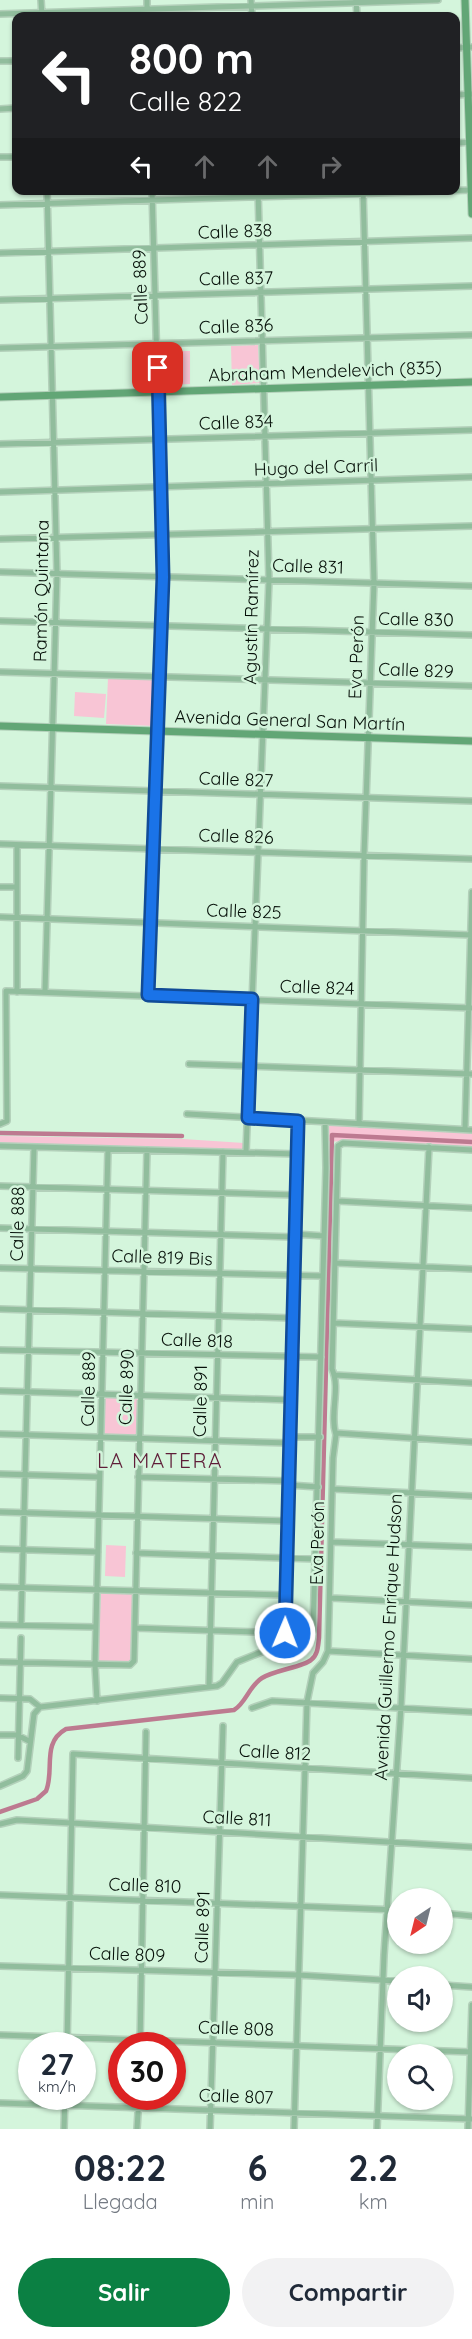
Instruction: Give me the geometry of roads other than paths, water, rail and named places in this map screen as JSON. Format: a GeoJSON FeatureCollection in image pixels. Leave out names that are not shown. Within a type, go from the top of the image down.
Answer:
{"type":"FeatureCollection","features":[{"type":"Feature","properties":{"kind":"street"},"geometry":{"type":"LineString","coordinates":[[147,0],[147,9]]}},
{"type":"Feature","properties":{"kind":"street"},"geometry":{"type":"LineString","coordinates":[[94,12],[251,3],[438,0]]}},
{"type":"Feature","properties":{"kind":"street"},"geometry":{"type":"LineString","coordinates":[[465,0],[469,48],[472,214]]}},
{"type":"Feature","properties":{"kind":"street","name":"Ramón Quintana"},"geometry":{"type":"LineString","coordinates":[[45,992],[57,574],[57,490],[47,195]]}},
{"type":"Feature","properties":{"kind":"street","name":"Calle 889"},"geometry":{"type":"LineString","coordinates":[[148,995],[163,577],[152,195]]}},
{"type":"Feature","properties":{"kind":"street"},"geometry":{"type":"LineString","coordinates":[[0,205],[240,195]]}},
{"type":"Feature","properties":{"kind":"street","name":"Agustín Ramírez"},"geometry":{"type":"LineString","coordinates":[[246,1152],[269,580],[258,195]]}},
{"type":"Feature","properties":{"kind":"street","name":"Eva Perón"},"geometry":{"type":"LineString","coordinates":[[358,1124],[363,1004],[364,855],[374,583],[363,195]]}},
{"type":"Feature","properties":{"kind":"street","name":"Calle 838"},"geometry":{"type":"LineString","coordinates":[[0,253],[472,238]]}},
{"type":"Feature","properties":{"kind":"street","name":"Calle 837"},"geometry":{"type":"LineString","coordinates":[[0,300],[472,286]]}},
{"type":"Feature","properties":{"kind":"street","name":"Calle 836"},"geometry":{"type":"LineString","coordinates":[[0,348],[472,335]]}},
{"type":"Feature","properties":{"kind":"street","name":"Abraham Mendelevich (835)"},"geometry":{"type":"LineString","coordinates":[[0,397],[472,382]]}},
{"type":"Feature","properties":{"kind":"street","name":"Calle 834"},"geometry":{"type":"LineString","coordinates":[[0,444],[472,430]]}},
{"type":"Feature","properties":{"kind":"street","name":"Hugo del Carril"},"geometry":{"type":"LineString","coordinates":[[0,492],[472,477]]}},
{"type":"Feature","properties":{"kind":"street"},"geometry":{"type":"LineString","coordinates":[[0,539],[472,525]]}},
{"type":"Feature","properties":{"kind":"street","name":"Calle 831"},"geometry":{"type":"LineString","coordinates":[[0,572],[472,586]]}},
{"type":"Feature","properties":{"kind":"street","name":"Calle 830"},"geometry":{"type":"LineString","coordinates":[[0,621],[472,635]]}},
{"type":"Feature","properties":{"kind":"street","name":"Calle 829"},"geometry":{"type":"LineString","coordinates":[[0,672],[472,686]]}},
{"type":"Feature","properties":{"kind":"street","name":"Avenida General San Martín"},"geometry":{"type":"LineString","coordinates":[[0,726],[472,741]]}},
{"type":"Feature","properties":{"kind":"street","name":"Calle 827"},"geometry":{"type":"LineString","coordinates":[[0,786],[472,801]]}},
{"type":"Feature","properties":{"kind":"street","name":"Calle 826"},"geometry":{"type":"LineString","coordinates":[[0,844],[472,859]]}},
{"type":"Feature","properties":{"kind":"street"},"geometry":{"type":"LineString","coordinates":[[17,846],[15,887],[17,992]]}},
{"type":"Feature","properties":{"kind":"street"},"geometry":{"type":"LineString","coordinates":[[0,887],[15,887]]}},
{"type":"Feature","properties":{"kind":"street"},"geometry":{"type":"LineString","coordinates":[[187,1114],[469,1130],[472,892]]}},
{"type":"Feature","properties":{"kind":"street","name":"Calle 825"},"geometry":{"type":"LineString","coordinates":[[0,917],[471,935]]}},
{"type":"Feature","properties":{"kind":"street"},"geometry":{"type":"LineString","coordinates":[[0,1124],[7,1121],[7,1027],[3,991]]}},
{"type":"Feature","properties":{"kind":"street","name":"Calle 824"},"geometry":{"type":"LineString","coordinates":[[3,991],[470,1008]]}},
{"type":"Feature","properties":{"kind":"street"},"geometry":{"type":"LineString","coordinates":[[0,1027],[7,1027]]}},
{"type":"Feature","properties":{"kind":"street"},"geometry":{"type":"LineString","coordinates":[[189,1064],[469,1074]]}},
{"type":"Feature","properties":{"kind":"street"},"geometry":{"type":"LineString","coordinates":[[0,1078],[7,1077]]}},
{"type":"Feature","properties":{"kind":"street"},"geometry":{"type":"LineString","coordinates":[[288,1639],[285,1633],[285,1595],[289,1521],[298,1121]]}},
{"type":"Feature","properties":{"kind":"street"},"geometry":{"type":"LineString","coordinates":[[0,1786],[23,1776],[28,1767],[29,1741],[34,1714],[40,1707],[209,1687],[222,1683],[237,1662],[288,1639],[309,1635],[313,1631],[320,1437],[325,1122]]}},
{"type":"Feature","properties":{"kind":"street","name":"Eva Perón"},"geometry":{"type":"LineString","coordinates":[[328,1651],[327,1633],[331,1598],[329,1557],[336,1433],[335,1375],[332,1369],[340,1143],[429,1148]]}},
{"type":"Feature","properties":{"kind":"street"},"geometry":{"type":"LineString","coordinates":[[0,1146],[297,1154]]}},
{"type":"Feature","properties":{"kind":"street","name":"Calle 888"},"geometry":{"type":"LineString","coordinates":[[21,1625],[34,1147]]}},
{"type":"Feature","properties":{"kind":"street"},"geometry":{"type":"LineString","coordinates":[[429,1148],[472,1150]]}},
{"type":"Feature","properties":{"kind":"street","name":"Avenida Guillermo Enrique Hudson"},"geometry":{"type":"LineString","coordinates":[[388,1888],[404,1655],[429,1148]]}},
{"type":"Feature","properties":{"kind":"street","name":"Calle 889"},"geometry":{"type":"LineString","coordinates":[[97,1701],[95,1665],[108,1149]]}},
{"type":"Feature","properties":{"kind":"street","name":"Calle 890"},"geometry":{"type":"LineString","coordinates":[[95,1665],[130,1665],[134,1661],[147,1150]]}},
{"type":"Feature","properties":{"kind":"street","name":"Calle 891"},"geometry":{"type":"LineString","coordinates":[[209,1687],[219,1233],[223,1152]]}},
{"type":"Feature","properties":{"kind":"street"},"geometry":{"type":"LineString","coordinates":[[0,1186],[296,1195]]}},
{"type":"Feature","properties":{"kind":"street"},"geometry":{"type":"LineString","coordinates":[[337,1201],[472,1208]]}},
{"type":"Feature","properties":{"kind":"street"},"geometry":{"type":"LineString","coordinates":[[0,1228],[324,1236]]}},
{"type":"Feature","properties":{"kind":"street"},"geometry":{"type":"LineString","coordinates":[[336,1263],[472,1269]]}},
{"type":"Feature","properties":{"kind":"street","name":"Calle 819 Bis"},"geometry":{"type":"LineString","coordinates":[[0,1268],[323,1276]]}},
{"type":"Feature","properties":{"kind":"street"},"geometry":{"type":"LineString","coordinates":[[0,1309],[292,1318]]}},
{"type":"Feature","properties":{"kind":"street"},"geometry":{"type":"LineString","coordinates":[[334,1323],[472,1329]]}},
{"type":"Feature","properties":{"kind":"street","name":"Calle 818"},"geometry":{"type":"LineString","coordinates":[[0,1350],[321,1357]]}},
{"type":"Feature","properties":{"kind":"street"},"geometry":{"type":"LineString","coordinates":[[335,1375],[472,1383]]}},
{"type":"Feature","properties":{"kind":"street"},"geometry":{"type":"LineString","coordinates":[[0,1391],[291,1400]]}},
{"type":"Feature","properties":{"kind":"street"},"geometry":{"type":"LineString","coordinates":[[336,1433],[472,1442]]}},
{"type":"Feature","properties":{"kind":"street"},"geometry":{"type":"LineString","coordinates":[[0,1434],[215,1440],[290,1440],[320,1437]]}},
{"type":"Feature","properties":{"kind":"street"},"geometry":{"type":"LineString","coordinates":[[0,1474],[99,1477]]}},
{"type":"Feature","properties":{"kind":"street"},"geometry":{"type":"LineString","coordinates":[[138,1477],[289,1483],[318,1487]]}},
{"type":"Feature","properties":{"kind":"street"},"geometry":{"type":"LineString","coordinates":[[333,1489],[472,1496]]}},
{"type":"Feature","properties":{"kind":"street"},"geometry":{"type":"LineString","coordinates":[[0,1512],[289,1521]]}},
{"type":"Feature","properties":{"kind":"street"},"geometry":{"type":"LineString","coordinates":[[331,1542],[472,1547]]}},
{"type":"Feature","properties":{"kind":"street"},"geometry":{"type":"LineString","coordinates":[[0,1550],[98,1552]]}},
{"type":"Feature","properties":{"kind":"street"},"geometry":{"type":"LineString","coordinates":[[136,1553],[316,1559]]}},
{"type":"Feature","properties":{"kind":"street"},"geometry":{"type":"LineString","coordinates":[[0,1587],[285,1595]]}},
{"type":"Feature","properties":{"kind":"street"},"geometry":{"type":"LineString","coordinates":[[331,1598],[472,1605]]}},
{"type":"Feature","properties":{"kind":"street"},"geometry":{"type":"LineString","coordinates":[[0,1625],[96,1627]]}},
{"type":"Feature","properties":{"kind":"street"},"geometry":{"type":"LineString","coordinates":[[135,1628],[285,1633]]}},
{"type":"Feature","properties":{"kind":"street"},"geometry":{"type":"LineString","coordinates":[[18,1758],[16,1735],[21,1638]]}},
{"type":"Feature","properties":{"kind":"street"},"geometry":{"type":"LineString","coordinates":[[294,2129],[307,1702],[313,1673],[328,1651],[472,1659]]}},
{"type":"Feature","properties":{"kind":"street"},"geometry":{"type":"LineString","coordinates":[[0,1662],[95,1665]]}},
{"type":"Feature","properties":{"kind":"street"},"geometry":{"type":"LineString","coordinates":[[0,1698],[34,1700],[40,1707]]}},
{"type":"Feature","properties":{"kind":"street"},"geometry":{"type":"LineString","coordinates":[[252,1708],[268,1701],[472,1712]]}},
{"type":"Feature","properties":{"kind":"street","name":"Calle 891"},"geometry":{"type":"LineString","coordinates":[[210,2129],[223,1726]]}},
{"type":"Feature","properties":{"kind":"street"},"geometry":{"type":"LineString","coordinates":[[141,2032],[146,1732]]}},
{"type":"Feature","properties":{"kind":"street"},"geometry":{"type":"LineString","coordinates":[[0,1735],[16,1735],[29,1741]]}},
{"type":"Feature","properties":{"kind":"street","name":"Calle 812"},"geometry":{"type":"LineString","coordinates":[[71,1823],[73,1756],[75,1753],[472,1778]]}},
{"type":"Feature","properties":{"kind":"street","name":"Calle 811"},"geometry":{"type":"LineString","coordinates":[[0,1824],[18,1820],[472,1847]]}},
{"type":"Feature","properties":{"kind":"street"},"geometry":{"type":"LineString","coordinates":[[67,2032],[71,1823]]}},
{"type":"Feature","properties":{"kind":"street","name":"Calle 810"},"geometry":{"type":"LineString","coordinates":[[0,1895],[387,1909]]}},
{"type":"Feature","properties":{"kind":"street","name":"Avenida Guillermo Enrique Hudson"},"geometry":{"type":"LineString","coordinates":[[377,2129],[387,1909]]}},
{"type":"Feature","properties":{"kind":"street"},"geometry":{"type":"LineString","coordinates":[[453,1914],[472,1916]]}},
{"type":"Feature","properties":{"kind":"street","name":"Calle 809"},"geometry":{"type":"LineString","coordinates":[[0,1966],[141,1969],[387,1980]]}},
{"type":"Feature","properties":{"kind":"street"},"geometry":{"type":"LineString","coordinates":[[453,1986],[472,1987]]}},
{"type":"Feature","properties":{"kind":"street"},"geometry":{"type":"LineString","coordinates":[[468,2129],[472,2005]]}},
{"type":"Feature","properties":{"kind":"street","name":"Calle 808"},"geometry":{"type":"LineString","coordinates":[[0,2036],[18,2037]]}},
{"type":"Feature","properties":{"kind":"street","name":"Calle 808"},"geometry":{"type":"LineString","coordinates":[[186,2043],[471,2052]]}},
{"type":"Feature","properties":{"kind":"street","name":"Calle 807"},"geometry":{"type":"LineString","coordinates":[[0,2103],[18,2104]]}},
{"type":"Feature","properties":{"kind":"street","name":"Calle 807"},"geometry":{"type":"LineString","coordinates":[[186,2109],[470,2118]]}},
{"type":"Feature","properties":{"kind":"street"},"geometry":{"type":"LineString","coordinates":[[64,2129],[65,2110]]}},
{"type":"Feature","properties":{"kind":"street"},"geometry":{"type":"LineString","coordinates":[[138,2110],[138,2129]]}},
{"type":"Feature","properties":{"kind":"waterway"},"geometry":{"type":"LineString","coordinates":[[0,1133],[182,1136]]}},
{"type":"Feature","properties":{"kind":"waterway"},"geometry":{"type":"LineString","coordinates":[[0,1812],[37,1799],[46,1791],[51,1749],[58,1735],[66,1729],[234,1710],[262,1678],[295,1667],[315,1656],[319,1638],[332,1135],[472,1142]]}},
{"type":"Feature","properties":{"kind":"district","name":"LA MATERA"},"geometry":{"type":"Point","coordinates":[160,1460]}}]}
